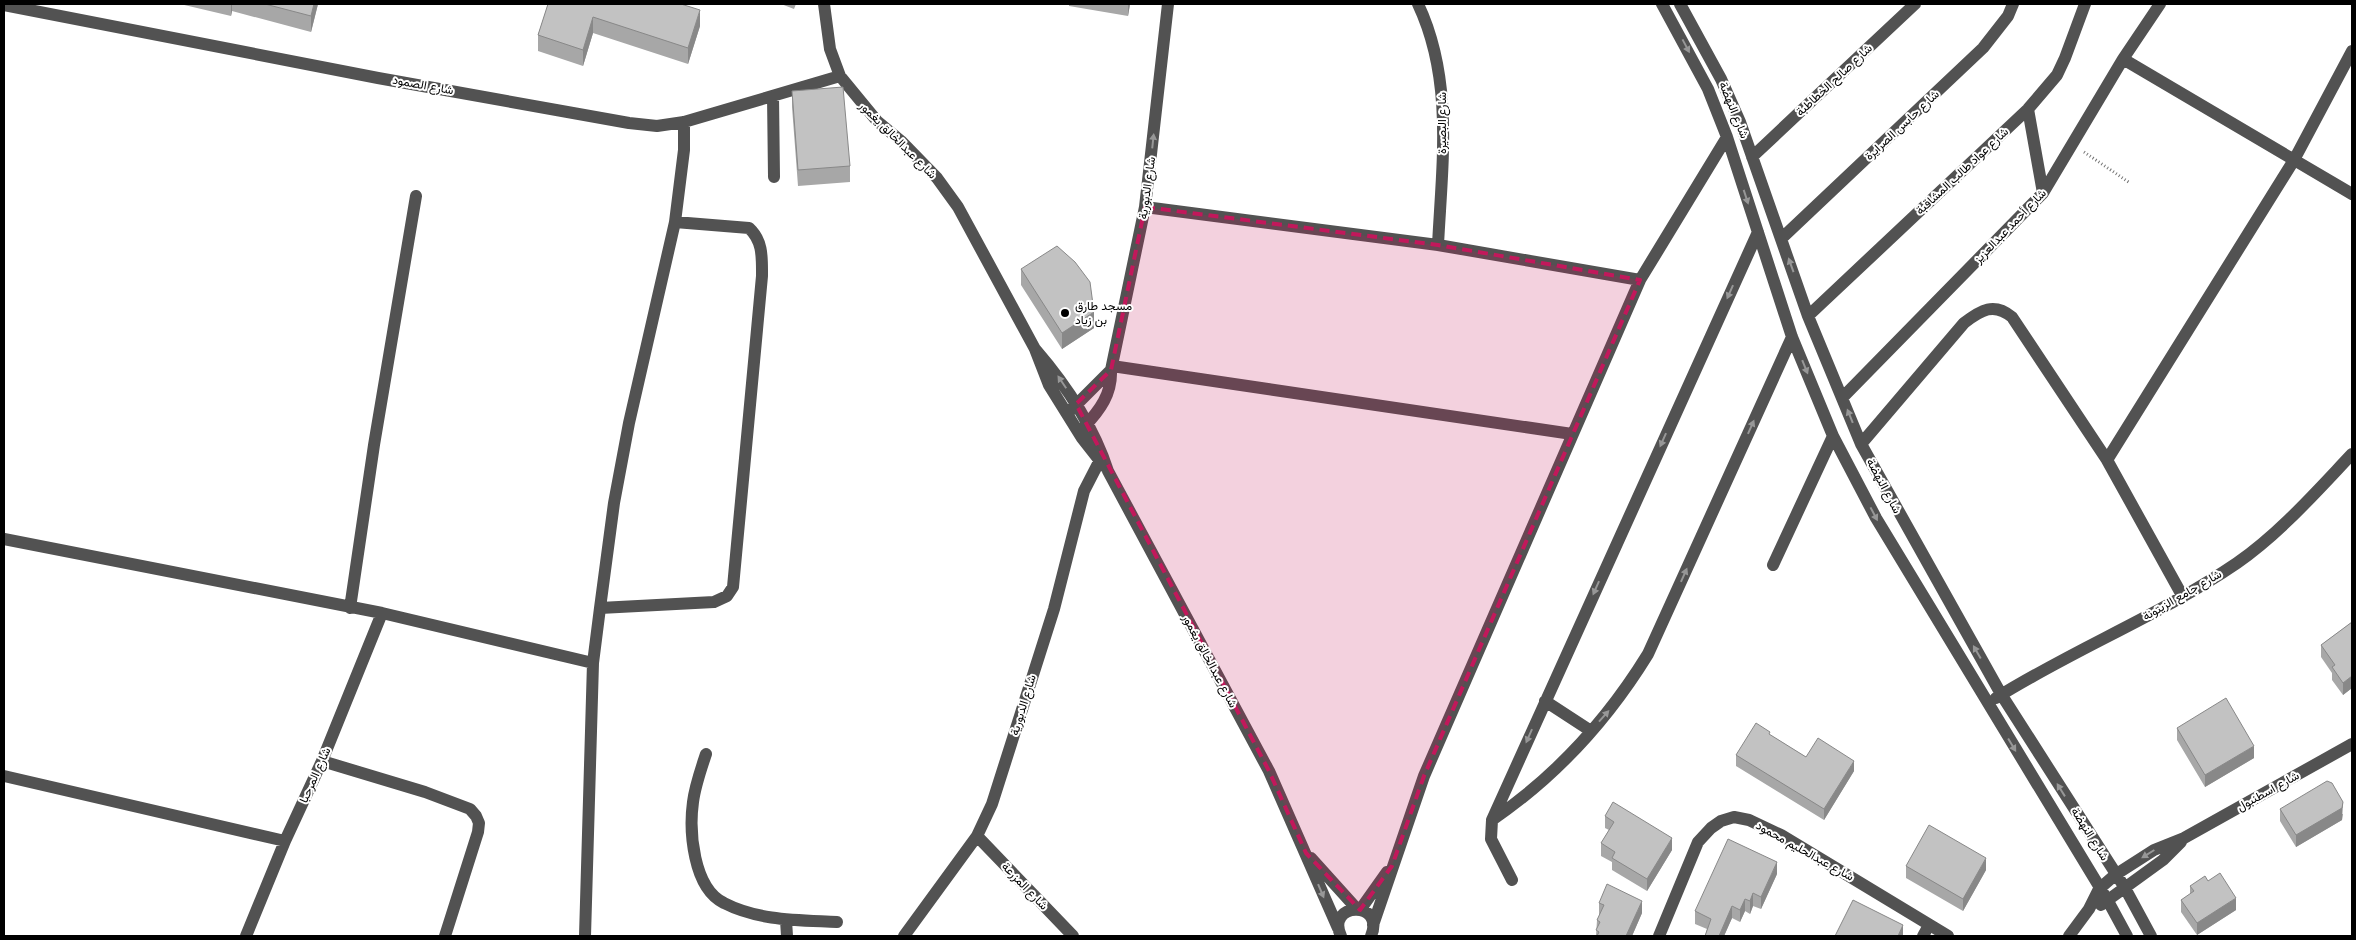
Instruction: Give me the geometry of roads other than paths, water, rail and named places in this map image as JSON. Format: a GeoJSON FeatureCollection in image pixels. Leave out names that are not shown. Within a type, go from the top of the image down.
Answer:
{"type":"FeatureCollection","features":[{"type":"Feature","properties":{"kind":"street","name":"شارع عبدالخالق يغمور"},"geometry":{"type":"LineString","coordinates":[[824,4],[830,49],[840,76],[877,121],[901,141],[937,178],[958,207],[1035,349],[1049,385],[1078,432],[1101,458]]}},
{"type":"Feature","properties":{"kind":"street","name":"شارع الدبورية"},"geometry":{"type":"LineString","coordinates":[[1078,432],[1104,402],[1111,381],[1111,368],[1145,207],[1168,4]]}},
{"type":"Feature","properties":{"kind":"street","name":"شارع البصيرة"},"geometry":{"type":"LineString","coordinates":[[1418,4],[1439,66],[1443,97],[1438,246]]}},
{"type":"Feature","properties":{"kind":"street","name":"شارع النهضة"},"geometry":{"type":"LineString","coordinates":[[1662,4],[1708,89],[1727,137],[1792,336],[1833,436],[1876,518],[2108,901],[2127,936]]}},
{"type":"Feature","properties":{"kind":"street","name":"شارع النهضة"},"geometry":{"type":"LineString","coordinates":[[1680,4],[1722,79],[1752,157],[1808,316],[1862,444],[2001,694],[2125,888],[2151,936]]}},
{"type":"Feature","properties":{"kind":"street","name":"شارع صالح الخطاطبة"},"geometry":{"type":"LineString","coordinates":[[1752,157],[1915,4]]}},
{"type":"Feature","properties":{"kind":"street","name":"شارع حابس الصرايرة"},"geometry":{"type":"LineString","coordinates":[[1781,239],[1983,48],[2008,16],[2013,4]]}},
{"type":"Feature","properties":{"kind":"street","name":"شارع عواد طالب المشاقبة"},"geometry":{"type":"LineString","coordinates":[[1808,316],[2028,109],[2057,75],[2085,4]]}},
{"type":"Feature","properties":{"kind":"street","name":"شارع أحمد عبدالعزيز"},"geometry":{"type":"LineString","coordinates":[[1843,397],[2043,194],[2123,59],[2160,4]]}},
{"type":"Feature","properties":{"kind":"street","name":"شارع الصمود"},"geometry":{"type":"LineString","coordinates":[[4,5],[378,78],[629,123],[657,126],[684,122],[840,76]]}},
{"type":"Feature","properties":{"kind":"street"},"geometry":{"type":"LineString","coordinates":[[2107,460],[2294,160],[2352,52]]}},
{"type":"Feature","properties":{"kind":"street"},"geometry":{"type":"LineString","coordinates":[[2123,59],[2352,194]]}},
{"type":"Feature","properties":{"kind":"street"},"geometry":{"type":"LineString","coordinates":[[773,96],[774,177]]}},
{"type":"Feature","properties":{"kind":"street"},"geometry":{"type":"LineString","coordinates":[[2028,109],[2043,194]]}},
{"type":"Feature","properties":{"kind":"street"},"geometry":{"type":"LineString","coordinates":[[585,936],[593,663],[614,503],[675,222],[684,150],[684,122]]}},
{"type":"Feature","properties":{"kind":"street"},"geometry":{"type":"LineString","coordinates":[[1372,930],[1392,866],[1424,776],[1640,280],[1727,137]]}},
{"type":"Feature","properties":{"kind":"street"},"geometry":{"type":"LineString","coordinates":[[350,608],[374,445],[416,196]]}},
{"type":"Feature","properties":{"kind":"street"},"geometry":{"type":"LineString","coordinates":[[1145,207],[1438,246],[1640,280]]}},
{"type":"Feature","properties":{"kind":"street"},"geometry":{"type":"LineString","coordinates":[[600,608],[714,602],[727,596],[733,587],[762,276],[761,248],[756,234],[749,228],[675,222]]}},
{"type":"Feature","properties":{"kind":"street"},"geometry":{"type":"LineString","coordinates":[[1512,880],[1491,839],[1492,820],[1758,232]]}},
{"type":"Feature","properties":{"kind":"street"},"geometry":{"type":"LineString","coordinates":[[1862,444],[1964,323],[1978,312],[2003,309],[2012,317],[2107,460],[2183,597]]}},
{"type":"Feature","properties":{"kind":"street"},"geometry":{"type":"LineString","coordinates":[[1492,820],[1520,801],[1545,779],[1591,731],[1612,707],[1648,654],[1792,336]]}},
{"type":"Feature","properties":{"kind":"street","name":"شارع عبدالخالق يغمور"},"geometry":{"type":"LineString","coordinates":[[1035,349],[1055,372],[1088,422],[1101,458],[1268,771],[1306,853],[1340,934]]}},
{"type":"Feature","properties":{"kind":"street"},"geometry":{"type":"LineString","coordinates":[[1066,414],[1111,368],[1572,434]]}},
{"type":"Feature","properties":{"kind":"street"},"geometry":{"type":"LineString","coordinates":[[1773,565],[1833,436]]}},
{"type":"Feature","properties":{"kind":"street","name":"شارع جامع الزيتونة"},"geometry":{"type":"LineString","coordinates":[[1987,703],[2071,654],[2183,597],[2237,563],[2262,544],[2352,456]]}},
{"type":"Feature","properties":{"kind":"street","name":"شارع الدبورية"},"geometry":{"type":"LineString","coordinates":[[904,936],[977,836],[992,804],[1054,609],[1084,491],[1101,458]]}},
{"type":"Feature","properties":{"kind":"street"},"geometry":{"type":"LineString","coordinates":[[4,539],[382,613],[593,663]]}},
{"type":"Feature","properties":{"kind":"street","name":"شارع المرحبا"},"geometry":{"type":"LineString","coordinates":[[246,936],[285,841],[322,761],[382,613]]}},
{"type":"Feature","properties":{"kind":"street"},"geometry":{"type":"LineString","coordinates":[[1545,701],[1591,731]]}},
{"type":"Feature","properties":{"kind":"street","name":"شارع اسطنبول"},"geometry":{"type":"LineString","coordinates":[[2099,888],[2115,875],[2154,850],[2184,838],[2352,744]]}},
{"type":"Feature","properties":{"kind":"street"},"geometry":{"type":"LineString","coordinates":[[706,754],[693,800],[691,821],[696,862],[707,888],[722,903],[745,912],[786,920],[837,922]]}},
{"type":"Feature","properties":{"kind":"street"},"geometry":{"type":"LineString","coordinates":[[322,761],[426,792],[470,809],[476,816],[479,823],[478,832],[445,936]]}},
{"type":"Feature","properties":{"kind":"street"},"geometry":{"type":"LineString","coordinates":[[4,776],[285,841]]}},
{"type":"Feature","properties":{"kind":"street","name":"شارع عبدالحليم محمود"},"geometry":{"type":"LineString","coordinates":[[1659,936],[1698,842],[1711,828],[1721,821],[1734,817],[1749,820],[1781,835],[1926,930],[1948,936]]}},
{"type":"Feature","properties":{"kind":"street","name":"شارع المزرعة"},"geometry":{"type":"LineString","coordinates":[[977,836],[1073,936]]}},
{"type":"Feature","properties":{"kind":"street","name":"شارع اسطنبول"},"geometry":{"type":"LineString","coordinates":[[2089,909],[2108,901],[2163,860],[2184,838]]}},
{"type":"Feature","properties":{"kind":"street","name":"شارع عبدالخالق يغمور"},"geometry":{"type":"LineString","coordinates":[[1306,853],[1359,909],[1368,914],[1372,930]]}},
{"type":"Feature","properties":{"kind":"street"},"geometry":{"type":"LineString","coordinates":[[1340,934],[1339,922],[1346,912],[1359,909],[1392,866]]}},
{"type":"Feature","properties":{"kind":"street"},"geometry":{"type":"LineString","coordinates":[[2069,936],[2089,909],[2099,888]]}},
{"type":"Feature","properties":{"kind":"street"},"geometry":{"type":"LineString","coordinates":[[786,920],[787,936]]}},
{"type":"Feature","properties":{"kind":"place","name":"مسجد طارق بن زياد"},"geometry":{"type":"Point","coordinates":[1065,313]}}]}
